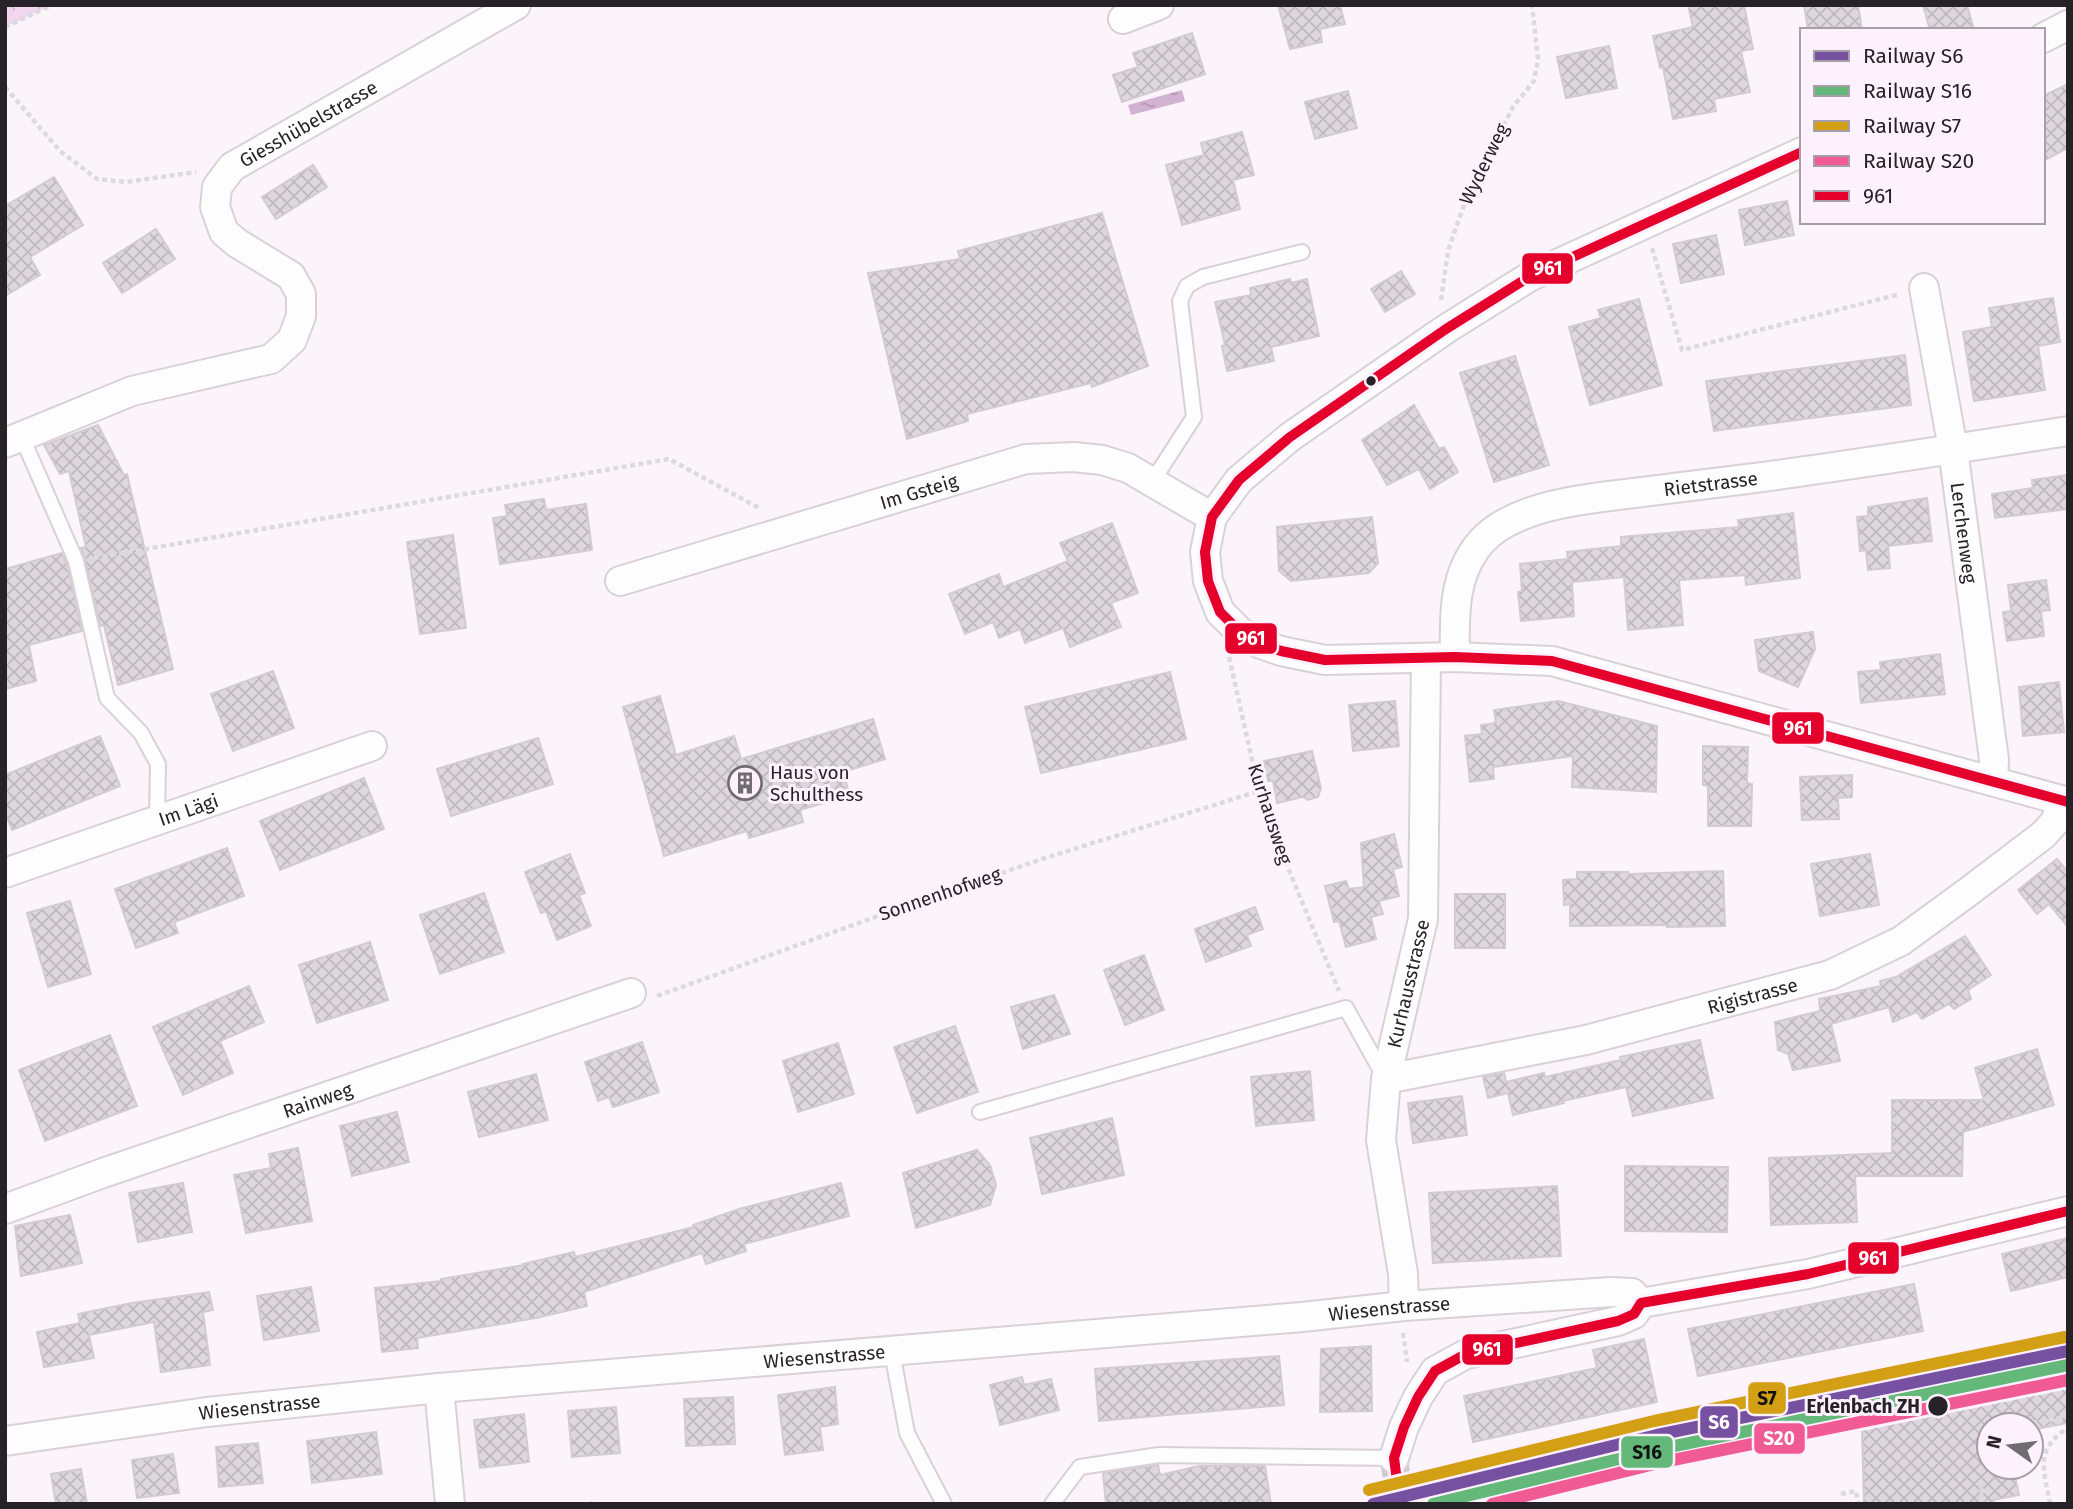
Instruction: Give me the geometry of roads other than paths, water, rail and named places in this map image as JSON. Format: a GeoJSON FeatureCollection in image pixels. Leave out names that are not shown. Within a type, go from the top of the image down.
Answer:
{"type":"FeatureCollection","features":[{"type":"Feature","properties":{"kind":"street","name":"Giesshübelstrasse"},"geometry":{"type":"LineString","coordinates":[[13,439],[132,391],[271,359],[292,340],[301,316],[301,294],[291,276],[224,232],[215,206],[217,187],[232,167],[516,5]]}},
{"type":"Feature","properties":{"kind":"street"},"geometry":{"type":"LineString","coordinates":[[1123,19],[1159,5]]}},
{"type":"Feature","properties":{"kind":"street"},"geometry":{"type":"LineString","coordinates":[[2045,37],[2068,25]]}},
{"type":"Feature","properties":{"kind":"street"},"geometry":{"type":"LineString","coordinates":[[1800,153],[1529,277],[1446,329],[1263,458],[1238,480],[1212,517],[1205,552],[1208,581],[1220,612],[1240,632],[1261,644],[1325,660],[1455,657],[1552,661],[1571,665],[2066,801]]}},
{"type":"Feature","properties":{"kind":"street","name":"Lerchenweg"},"geometry":{"type":"LineString","coordinates":[[1924,288],[1953,449],[1993,760],[1993,781]]}},
{"type":"Feature","properties":{"kind":"street","name":"Rietstrasse"},"geometry":{"type":"LineString","coordinates":[[1455,657],[1454,611],[1459,584],[1470,557],[1483,540],[1503,525],[1525,514],[1585,499],[1748,479],[2068,430]]}},
{"type":"Feature","properties":{"kind":"street","name":"Im Gsteig"},"geometry":{"type":"LineString","coordinates":[[620,581],[1026,459],[1074,457],[1102,460],[1128,468],[1212,517]]}},
{"type":"Feature","properties":{"kind":"street","name":"Kurhausstrasse"},"geometry":{"type":"LineString","coordinates":[[1404,1306],[1404,1274],[1381,1140],[1386,1079],[1423,919],[1426,659]]}},
{"type":"Feature","properties":{"kind":"street","name":"Im Lägi"},"geometry":{"type":"LineString","coordinates":[[5,873],[372,746]]}},
{"type":"Feature","properties":{"kind":"street","name":"Rigistrasse"},"geometry":{"type":"LineString","coordinates":[[1386,1079],[1586,1040],[1830,975],[1900,941],[1968,892],[2043,835],[2055,822],[2066,801]]}},
{"type":"Feature","properties":{"kind":"street","name":"Rainweg"},"geometry":{"type":"LineString","coordinates":[[5,1209],[142,1159],[631,993]]}},
{"type":"Feature","properties":{"kind":"street"},"geometry":{"type":"LineString","coordinates":[[1394,1458],[1413,1407],[1435,1371],[1466,1354],[1618,1321],[1634,1314],[1641,1303],[1808,1274],[2068,1211]]}},
{"type":"Feature","properties":{"kind":"street","name":"Wiesenstrasse"},"geometry":{"type":"LineString","coordinates":[[5,1441],[207,1412],[439,1388],[1302,1317],[1404,1306],[1611,1292],[1632,1293],[1641,1303]]}},
{"type":"Feature","properties":{"kind":"street"},"geometry":{"type":"LineString","coordinates":[[439,1388],[450,1504]]}},
{"type":"Feature","properties":{"kind":"lane"},"geometry":{"type":"LineString","coordinates":[[1152,482],[1194,417],[1180,301],[1186,286],[1203,277],[1303,252]]}},
{"type":"Feature","properties":{"kind":"lane"},"geometry":{"type":"LineString","coordinates":[[13,439],[75,561],[107,698],[141,733],[158,764],[157,820]]}},
{"type":"Feature","properties":{"kind":"lane"},"geometry":{"type":"LineString","coordinates":[[980,1112],[1346,1008],[1386,1079]]}},
{"type":"Feature","properties":{"kind":"lane"},"geometry":{"type":"LineString","coordinates":[[893,1350],[907,1433],[944,1504]]}},
{"type":"Feature","properties":{"kind":"lane"},"geometry":{"type":"LineString","coordinates":[[1052,1504],[1080,1467],[1160,1455],[1394,1458]]}},
{"type":"Feature","properties":{"kind":"water"},"geometry":{"type":"Polygon","coordinates":[[[1182,90],[1185,101],[1131,115],[1128,105],[1182,90]]]}},
{"type":"Feature","properties":{"kind":"tunnel"},"geometry":{"type":"LineString","coordinates":[[1394,1458],[1400,1504]]}},
{"type":"Feature","properties":{"kind":"rail line","name":"S7"},"geometry":{"type":"LineString","coordinates":[[1369,1490],[1654,1421],[2065,1337]]}},
{"type":"Feature","properties":{"kind":"rail line","name":"S6"},"geometry":{"type":"LineString","coordinates":[[1373,1504],[1657,1435],[2068,1351]]}},
{"type":"Feature","properties":{"kind":"rail line","name":"S16"},"geometry":{"type":"LineString","coordinates":[[1433,1504],[1660,1449],[2068,1365]]}},
{"type":"Feature","properties":{"kind":"rail line","name":"S20"},"geometry":{"type":"LineString","coordinates":[[1492,1504],[1663,1462],[2068,1380]]}},
{"type":"Feature","properties":{"kind":"place","name":"Haus von Schulthess"},"geometry":{"type":"Point","coordinates":[745,783]}},
{"type":"Feature","properties":{"kind":"place","name":"Erlenbach ZH"},"geometry":{"type":"Point","coordinates":[1938,1406]}}]}
